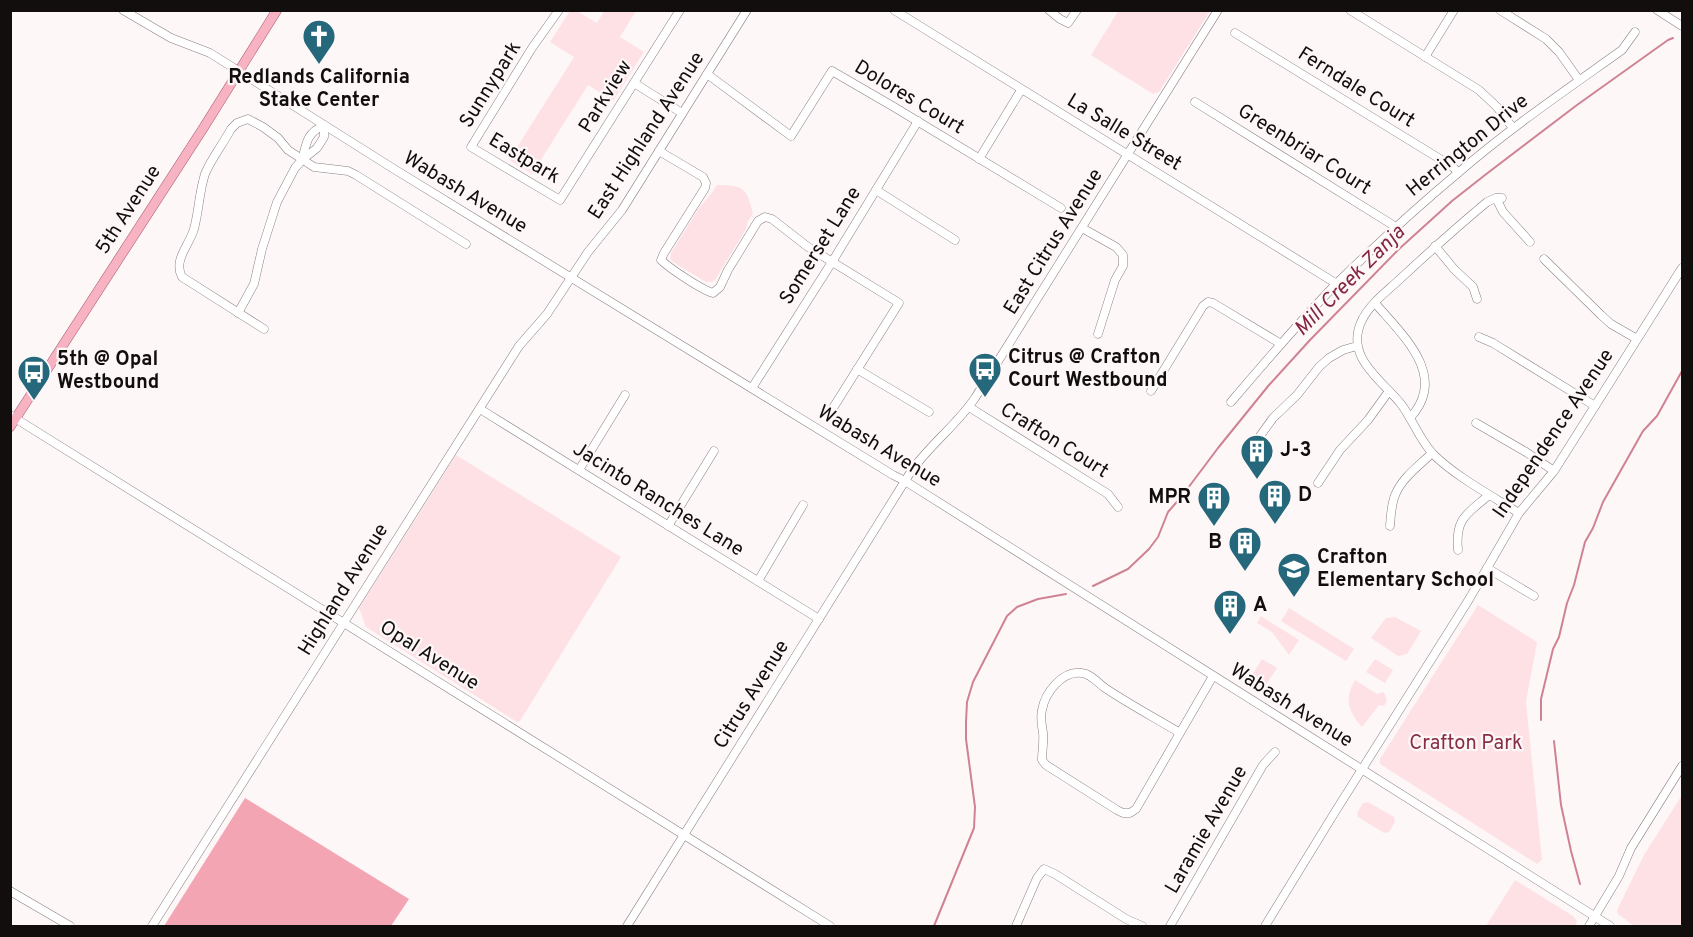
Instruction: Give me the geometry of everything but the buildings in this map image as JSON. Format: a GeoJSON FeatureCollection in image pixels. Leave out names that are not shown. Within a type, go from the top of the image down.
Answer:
{"type":"FeatureCollection","features":[{"type":"Feature","properties":{"kind":"main road","name":"5th Avenue"},"geometry":{"type":"LineString","coordinates":[[10,427],[13,416],[239,72],[277,10]]}},
{"type":"Feature","properties":{"kind":"street","name":"Wabash Avenue"},"geometry":{"type":"LineString","coordinates":[[123,10],[171,38],[210,53],[905,481],[1610,927]]}},
{"type":"Feature","properties":{"kind":"street","name":"Sunnypark"},"geometry":{"type":"LineString","coordinates":[[471,147],[532,48],[559,10]]}},
{"type":"Feature","properties":{"kind":"street","name":"Parkview"},"geometry":{"type":"LineString","coordinates":[[560,200],[680,10]]}},
{"type":"Feature","properties":{"kind":"street","name":"East Highland Avenue"},"geometry":{"type":"LineString","coordinates":[[572,277],[588,252],[622,210],[747,10]]}},
{"type":"Feature","properties":{"kind":"street","name":"La Salle Street"},"geometry":{"type":"LineString","coordinates":[[894,10],[1337,284]]}},
{"type":"Feature","properties":{"kind":"street"},"geometry":{"type":"LineString","coordinates":[[1049,10],[1068,23],[1077,10]]}},
{"type":"Feature","properties":{"kind":"street","name":"East Citrus Avenue"},"geometry":{"type":"LineString","coordinates":[[905,481],[923,455],[969,407],[1218,10]]}},
{"type":"Feature","properties":{"kind":"street"},"geometry":{"type":"LineString","coordinates":[[1350,10],[1479,90],[1490,99],[1513,128]]}},
{"type":"Feature","properties":{"kind":"street"},"geometry":{"type":"LineString","coordinates":[[1425,57],[1454,10]]}},
{"type":"Feature","properties":{"kind":"street"},"geometry":{"type":"LineString","coordinates":[[1500,10],[1546,39],[1559,52],[1579,80]]}},
{"type":"Feature","properties":{"kind":"street"},"geometry":{"type":"LineString","coordinates":[[1657,10],[1683,26]]}},
{"type":"Feature","properties":{"kind":"street"},"geometry":{"type":"LineString","coordinates":[[1671,19],[1676,10]]}},
{"type":"Feature","properties":{"kind":"street","name":"Herrington Drive"},"geometry":{"type":"LineString","coordinates":[[1231,402],[1337,284],[1396,227],[1513,128],[1622,50],[1635,32]]}},
{"type":"Feature","properties":{"kind":"street","name":"Ferndale Court"},"geometry":{"type":"LineString","coordinates":[[1235,33],[1453,167],[1458,173]]}},
{"type":"Feature","properties":{"kind":"street","name":"Dolores Court"},"geometry":{"type":"LineString","coordinates":[[707,74],[791,135],[832,71],[1061,208]]}},
{"type":"Feature","properties":{"kind":"street"},"geometry":{"type":"LineString","coordinates":[[634,83],[682,113]]}},
{"type":"Feature","properties":{"kind":"street"},"geometry":{"type":"LineString","coordinates":[[979,159],[1021,90]]}},
{"type":"Feature","properties":{"kind":"street","name":"Greenbriar Court"},"geometry":{"type":"LineString","coordinates":[[1194,102],[1396,227]]}},
{"type":"Feature","properties":{"kind":"street"},"geometry":{"type":"LineString","coordinates":[[264,329],[182,277],[178,270],[182,254],[193,232],[206,172],[231,129],[244,120],[248,119],[263,127],[278,138],[288,150],[314,167],[348,171],[356,175],[466,243]]}},
{"type":"Feature","properties":{"kind":"street","name":"Somerset Lane"},"geometry":{"type":"LineString","coordinates":[[752,388],[918,121]]}},
{"type":"Feature","properties":{"kind":"street"},"geometry":{"type":"LineString","coordinates":[[238,313],[254,284],[277,202],[295,168],[317,148],[324,137],[324,125],[313,131],[307,141],[302,160]]}},
{"type":"Feature","properties":{"kind":"street","name":"Eastpark"},"geometry":{"type":"LineString","coordinates":[[471,147],[560,200]]}},
{"type":"Feature","properties":{"kind":"street"},"geometry":{"type":"LineString","coordinates":[[659,151],[703,177],[706,183],[662,260],[667,266],[705,291],[713,293],[720,287],[758,221],[765,217],[772,219],[808,247],[899,303],[833,408]]}},
{"type":"Feature","properties":{"kind":"street"},"geometry":{"type":"LineString","coordinates":[[876,190],[955,240]]}},
{"type":"Feature","properties":{"kind":"street"},"geometry":{"type":"LineString","coordinates":[[1519,513],[1444,464],[1432,453],[1410,418],[1366,366],[1357,346],[1361,322],[1375,303],[1435,246],[1488,202],[1499,198],[1503,212],[1530,242]]}},
{"type":"Feature","properties":{"kind":"street"},"geometry":{"type":"LineString","coordinates":[[1082,228],[1116,247],[1123,255],[1123,266],[1115,280],[1098,334]]}},
{"type":"Feature","properties":{"kind":"street"},"geometry":{"type":"LineString","coordinates":[[1435,246],[1473,287],[1477,299]]}},
{"type":"Feature","properties":{"kind":"street"},"geometry":{"type":"LineString","coordinates":[[1544,259],[1611,324],[1637,339]]}},
{"type":"Feature","properties":{"kind":"street","name":"Independence Avenue"},"geometry":{"type":"LineString","coordinates":[[1265,927],[1424,673],[1519,513],[1554,471],[1683,268]]}},
{"type":"Feature","properties":{"kind":"street","name":"Highland Avenue"},"geometry":{"type":"LineString","coordinates":[[152,927],[519,346],[548,314],[572,277]]}},
{"type":"Feature","properties":{"kind":"street"},"geometry":{"type":"LineString","coordinates":[[1150,391],[1203,306],[1208,302],[1281,344]]}},
{"type":"Feature","properties":{"kind":"street"},"geometry":{"type":"LineString","coordinates":[[1375,303],[1405,339],[1425,372],[1426,382],[1422,401],[1410,418]]}},
{"type":"Feature","properties":{"kind":"street"},"geometry":{"type":"LineString","coordinates":[[1479,337],[1596,406]]}},
{"type":"Feature","properties":{"kind":"street"},"geometry":{"type":"LineString","coordinates":[[1255,443],[1273,418],[1297,395],[1319,367],[1343,350],[1357,346]]}},
{"type":"Feature","properties":{"kind":"street"},"geometry":{"type":"LineString","coordinates":[[857,369],[929,412]]}},
{"type":"Feature","properties":{"kind":"street"},"geometry":{"type":"LineString","coordinates":[[1318,483],[1340,450],[1368,420],[1389,391]]}},
{"type":"Feature","properties":{"kind":"street"},"geometry":{"type":"LineString","coordinates":[[579,470],[625,395]]}},
{"type":"Feature","properties":{"kind":"street","name":"Crafton Court"},"geometry":{"type":"LineString","coordinates":[[969,407],[1108,494],[1118,507]]}},
{"type":"Feature","properties":{"kind":"street","name":"Jacinto Ranches Lane"},"geometry":{"type":"LineString","coordinates":[[480,408],[819,619]]}},
{"type":"Feature","properties":{"kind":"street","name":"Opal Avenue"},"geometry":{"type":"LineString","coordinates":[[13,416],[830,927]]}},
{"type":"Feature","properties":{"kind":"street"},"geometry":{"type":"LineString","coordinates":[[1476,423],[1554,471]]}},
{"type":"Feature","properties":{"kind":"street"},"geometry":{"type":"LineString","coordinates":[[668,526],[714,451]]}},
{"type":"Feature","properties":{"kind":"street"},"geometry":{"type":"LineString","coordinates":[[1389,526],[1396,492],[1432,453]]}},
{"type":"Feature","properties":{"kind":"street","name":"Citrus Avenue"},"geometry":{"type":"LineString","coordinates":[[627,927],[905,481]]}},
{"type":"Feature","properties":{"kind":"street"},"geometry":{"type":"LineString","coordinates":[[1458,550],[1456,535],[1459,525],[1465,516],[1489,495]]}},
{"type":"Feature","properties":{"kind":"street"},"geometry":{"type":"LineString","coordinates":[[758,581],[803,505]]}},
{"type":"Feature","properties":{"kind":"street"},"geometry":{"type":"LineString","coordinates":[[1487,568],[1534,596]]}},
{"type":"Feature","properties":{"kind":"street"},"geometry":{"type":"LineString","coordinates":[[1180,734],[1085,674],[1065,677],[1049,691],[1040,720],[1044,743],[1042,760],[1046,765],[1117,810],[1130,813],[1136,808],[1180,734],[1213,676]]}},
{"type":"Feature","properties":{"kind":"street","name":"Laramie Avenue"},"geometry":{"type":"LineString","coordinates":[[1170,927],[1263,765],[1275,752]]}},
{"type":"Feature","properties":{"kind":"street"},"geometry":{"type":"LineString","coordinates":[[1589,927],[1619,876],[1631,848],[1683,766]]}},
{"type":"Feature","properties":{"kind":"street"},"geometry":{"type":"LineString","coordinates":[[1016,927],[1037,878],[1044,870],[1055,874],[1142,927]]}},
{"type":"Feature","properties":{"kind":"street"},"geometry":{"type":"LineString","coordinates":[[10,891],[70,927]]}},
{"type":"Feature","properties":{"kind":"green space"},"geometry":{"type":"Polygon","coordinates":[[[1119,10],[1210,10],[1159,92],[1153,94],[1091,55],[1119,10]]]}},
{"type":"Feature","properties":{"kind":"green space"},"geometry":{"type":"Polygon","coordinates":[[[570,11],[577,11],[597,23],[604,11],[636,11],[620,37],[644,52],[613,101],[588,85],[532,174],[509,160],[574,57],[550,42],[570,11]]]}},
{"type":"Feature","properties":{"kind":"green space"},"geometry":{"type":"Polygon","coordinates":[[[717,185],[739,187],[743,190],[749,198],[753,214],[715,280],[706,282],[670,259],[671,253],[699,208],[717,185]]]}},
{"type":"Feature","properties":{"kind":"green space"},"geometry":{"type":"Polygon","coordinates":[[[456,455],[621,557],[520,721],[517,722],[366,627],[359,608],[456,455]]]}},
{"type":"Feature","properties":{"kind":"green space","name":"Crafton Park"},"geometry":{"type":"Polygon","coordinates":[[[1478,605],[1537,642],[1526,702],[1542,860],[1537,864],[1380,764],[1380,759],[1478,605]]]}},
{"type":"Feature","properties":{"kind":"green space"},"geometry":{"type":"Polygon","coordinates":[[[1289,608],[1354,649],[1346,661],[1281,621],[1289,608]]]}},
{"type":"Feature","properties":{"kind":"green space"},"geometry":{"type":"Polygon","coordinates":[[[1261,616],[1299,640],[1289,655],[1272,632],[1257,623],[1261,616]]]}},
{"type":"Feature","properties":{"kind":"green space"},"geometry":{"type":"Polygon","coordinates":[[[1395,617],[1421,631],[1407,654],[1398,656],[1371,638],[1386,618],[1395,617]]]}},
{"type":"Feature","properties":{"kind":"green space"},"geometry":{"type":"Polygon","coordinates":[[[1262,659],[1277,668],[1265,686],[1268,689],[1265,693],[1235,674],[1238,669],[1251,677],[1262,659]]]}},
{"type":"Feature","properties":{"kind":"green space"},"geometry":{"type":"Polygon","coordinates":[[[1375,659],[1393,670],[1385,683],[1366,672],[1375,659]]]}},
{"type":"Feature","properties":{"kind":"green space"},"geometry":{"type":"Polygon","coordinates":[[[1355,680],[1377,694],[1383,692],[1386,699],[1384,706],[1379,705],[1362,727],[1353,716],[1349,705],[1349,693],[1355,680]]]}},
{"type":"Feature","properties":{"kind":"green space"},"geometry":{"type":"Polygon","coordinates":[[[1682,795],[1682,926],[1634,926],[1618,914],[1617,910],[1644,855],[1682,795]]]}},
{"type":"Feature","properties":{"kind":"green space"},"geometry":{"type":"Polygon","coordinates":[[[1368,802],[1394,817],[1395,822],[1389,832],[1384,833],[1358,817],[1357,813],[1363,803],[1368,802]]]}},
{"type":"Feature","properties":{"kind":"green space"},"geometry":{"type":"Polygon","coordinates":[[[1515,880],[1573,916],[1577,921],[1575,926],[1486,926],[1515,880]]]}},
{"type":"Feature","properties":{"kind":"shaded area"},"geometry":{"type":"Polygon","coordinates":[[[245,798],[409,899],[391,926],[164,926],[245,798]]]}},
{"type":"Feature","properties":{"kind":"waterway","name":"Mill Creek Zanja"},"geometry":{"type":"LineString","coordinates":[[1093,586],[1128,569],[1149,549],[1158,537],[1168,512],[1269,385],[1399,249],[1452,201],[1485,175],[1577,105],[1673,38]]}},
{"type":"Feature","properties":{"kind":"waterway"},"geometry":{"type":"LineString","coordinates":[[1541,720],[1541,699],[1553,649],[1559,637],[1585,542],[1603,502],[1643,431],[1657,416],[1682,371]]}},
{"type":"Feature","properties":{"kind":"waterway","name":"Mill Creek Zanja"},"geometry":{"type":"LineString","coordinates":[[934,926],[974,828],[975,807],[966,739],[967,702],[973,682],[1007,616],[1017,607],[1038,599],[1066,594]]}},
{"type":"Feature","properties":{"kind":"waterway"},"geometry":{"type":"LineString","coordinates":[[1554,741],[1561,805],[1580,884]]}},
{"type":"Feature","properties":{"kind":"place","name":"Redlands California Stake Center"},"geometry":{"type":"Point","coordinates":[319,65]}},
{"type":"Feature","properties":{"kind":"place","name":"Citrus @ Crafton Court Westbound"},"geometry":{"type":"Point","coordinates":[985,398]}},
{"type":"Feature","properties":{"kind":"place","name":"5th @ Opal Westbound"},"geometry":{"type":"Point","coordinates":[34,401]}},
{"type":"Feature","properties":{"kind":"place","name":"J-3"},"geometry":{"type":"Point","coordinates":[1257,480]}},
{"type":"Feature","properties":{"kind":"place","name":"D"},"geometry":{"type":"Point","coordinates":[1275,525]}},
{"type":"Feature","properties":{"kind":"place","name":"MPR"},"geometry":{"type":"Point","coordinates":[1214,527]}},
{"type":"Feature","properties":{"kind":"place","name":"B"},"geometry":{"type":"Point","coordinates":[1245,572]}},
{"type":"Feature","properties":{"kind":"place","name":"Crafton Elementary School"},"geometry":{"type":"Point","coordinates":[1294,598]}},
{"type":"Feature","properties":{"kind":"place","name":"A"},"geometry":{"type":"Point","coordinates":[1230,635]}}]}
